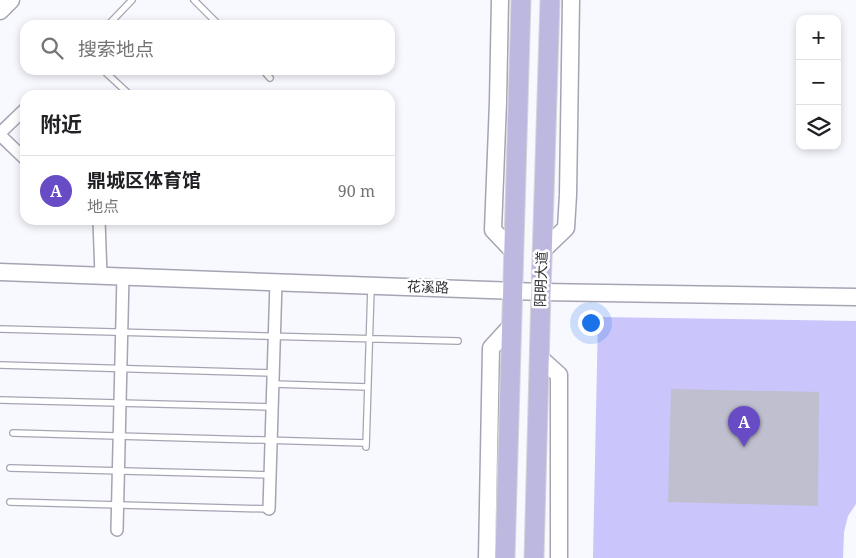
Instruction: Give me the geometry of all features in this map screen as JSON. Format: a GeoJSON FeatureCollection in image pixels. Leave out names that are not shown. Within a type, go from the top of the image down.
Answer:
{"type":"FeatureCollection","features":[{"type":"Feature","properties":{"kind":"main road","name":"阳明大道"},"geometry":{"type":"LineString","coordinates":[[505,558],[521,0]]}},
{"type":"Feature","properties":{"kind":"main road","name":"阳明大道"},"geometry":{"type":"LineString","coordinates":[[534,556],[550,0]]}},
{"type":"Feature","properties":{"kind":"street"},"geometry":{"type":"LineString","coordinates":[[0,11],[10,0]]}},
{"type":"Feature","properties":{"kind":"street"},"geometry":{"type":"LineString","coordinates":[[500,0],[493,230],[514,252]]}},
{"type":"Feature","properties":{"kind":"street"},"geometry":{"type":"LineString","coordinates":[[542,251],[566,228],[571,0]]}},
{"type":"Feature","properties":{"kind":"street"},"geometry":{"type":"LineString","coordinates":[[20,114],[0,134],[20,154]]}},
{"type":"Feature","properties":{"kind":"street"},"geometry":{"type":"LineString","coordinates":[[99,225],[101,276]]}},
{"type":"Feature","properties":{"kind":"street","name":"花溪路"},"geometry":{"type":"LineString","coordinates":[[0,272],[541,292],[856,298]]}},
{"type":"Feature","properties":{"kind":"street"},"geometry":{"type":"LineString","coordinates":[[117,530],[123,276]]}},
{"type":"Feature","properties":{"kind":"street"},"geometry":{"type":"LineString","coordinates":[[269,509],[276,282]]}},
{"type":"Feature","properties":{"kind":"street"},"geometry":{"type":"LineString","coordinates":[[487,558],[491,348],[512,325]]}},
{"type":"Feature","properties":{"kind":"street"},"geometry":{"type":"LineString","coordinates":[[534,556],[559,557],[559,375],[539,357]]}},
{"type":"Feature","properties":{"kind":"street"},"geometry":{"type":"LineString","coordinates":[[488,491],[507,492]]}},
{"type":"Feature","properties":{"kind":"lane"},"geometry":{"type":"LineString","coordinates":[[113,20],[132,0]]}},
{"type":"Feature","properties":{"kind":"lane"},"geometry":{"type":"LineString","coordinates":[[194,0],[214,20]]}},
{"type":"Feature","properties":{"kind":"lane"},"geometry":{"type":"LineString","coordinates":[[108,75],[125,90]]}},
{"type":"Feature","properties":{"kind":"lane"},"geometry":{"type":"LineString","coordinates":[[13,433],[271,440],[366,445],[371,285]]}},
{"type":"Feature","properties":{"kind":"lane"},"geometry":{"type":"LineString","coordinates":[[0,329],[458,341]]}},
{"type":"Feature","properties":{"kind":"lane"},"geometry":{"type":"LineString","coordinates":[[0,365],[121,369],[368,387]]}},
{"type":"Feature","properties":{"kind":"lane"},"geometry":{"type":"LineString","coordinates":[[0,400],[272,407]]}},
{"type":"Feature","properties":{"kind":"lane"},"geometry":{"type":"LineString","coordinates":[[10,468],[270,475]]}},
{"type":"Feature","properties":{"kind":"lane"},"geometry":{"type":"LineString","coordinates":[[10,502],[269,509]]}},
{"type":"Feature","properties":{"kind":"shaded area"},"geometry":{"type":"Polygon","coordinates":[[[598,317],[856,321],[856,504],[848,516],[844,532],[843,558],[593,558],[598,317]]]}},
{"type":"Feature","properties":{"kind":"building"},"geometry":{"type":"Polygon","coordinates":[[[671,389],[819,392],[818,506],[668,502],[671,389]]]}},
{"type":"Feature","properties":{"kind":"place","name":"鼎城区体育馆"},"geometry":{"type":"Point","coordinates":[744,447]}}]}
